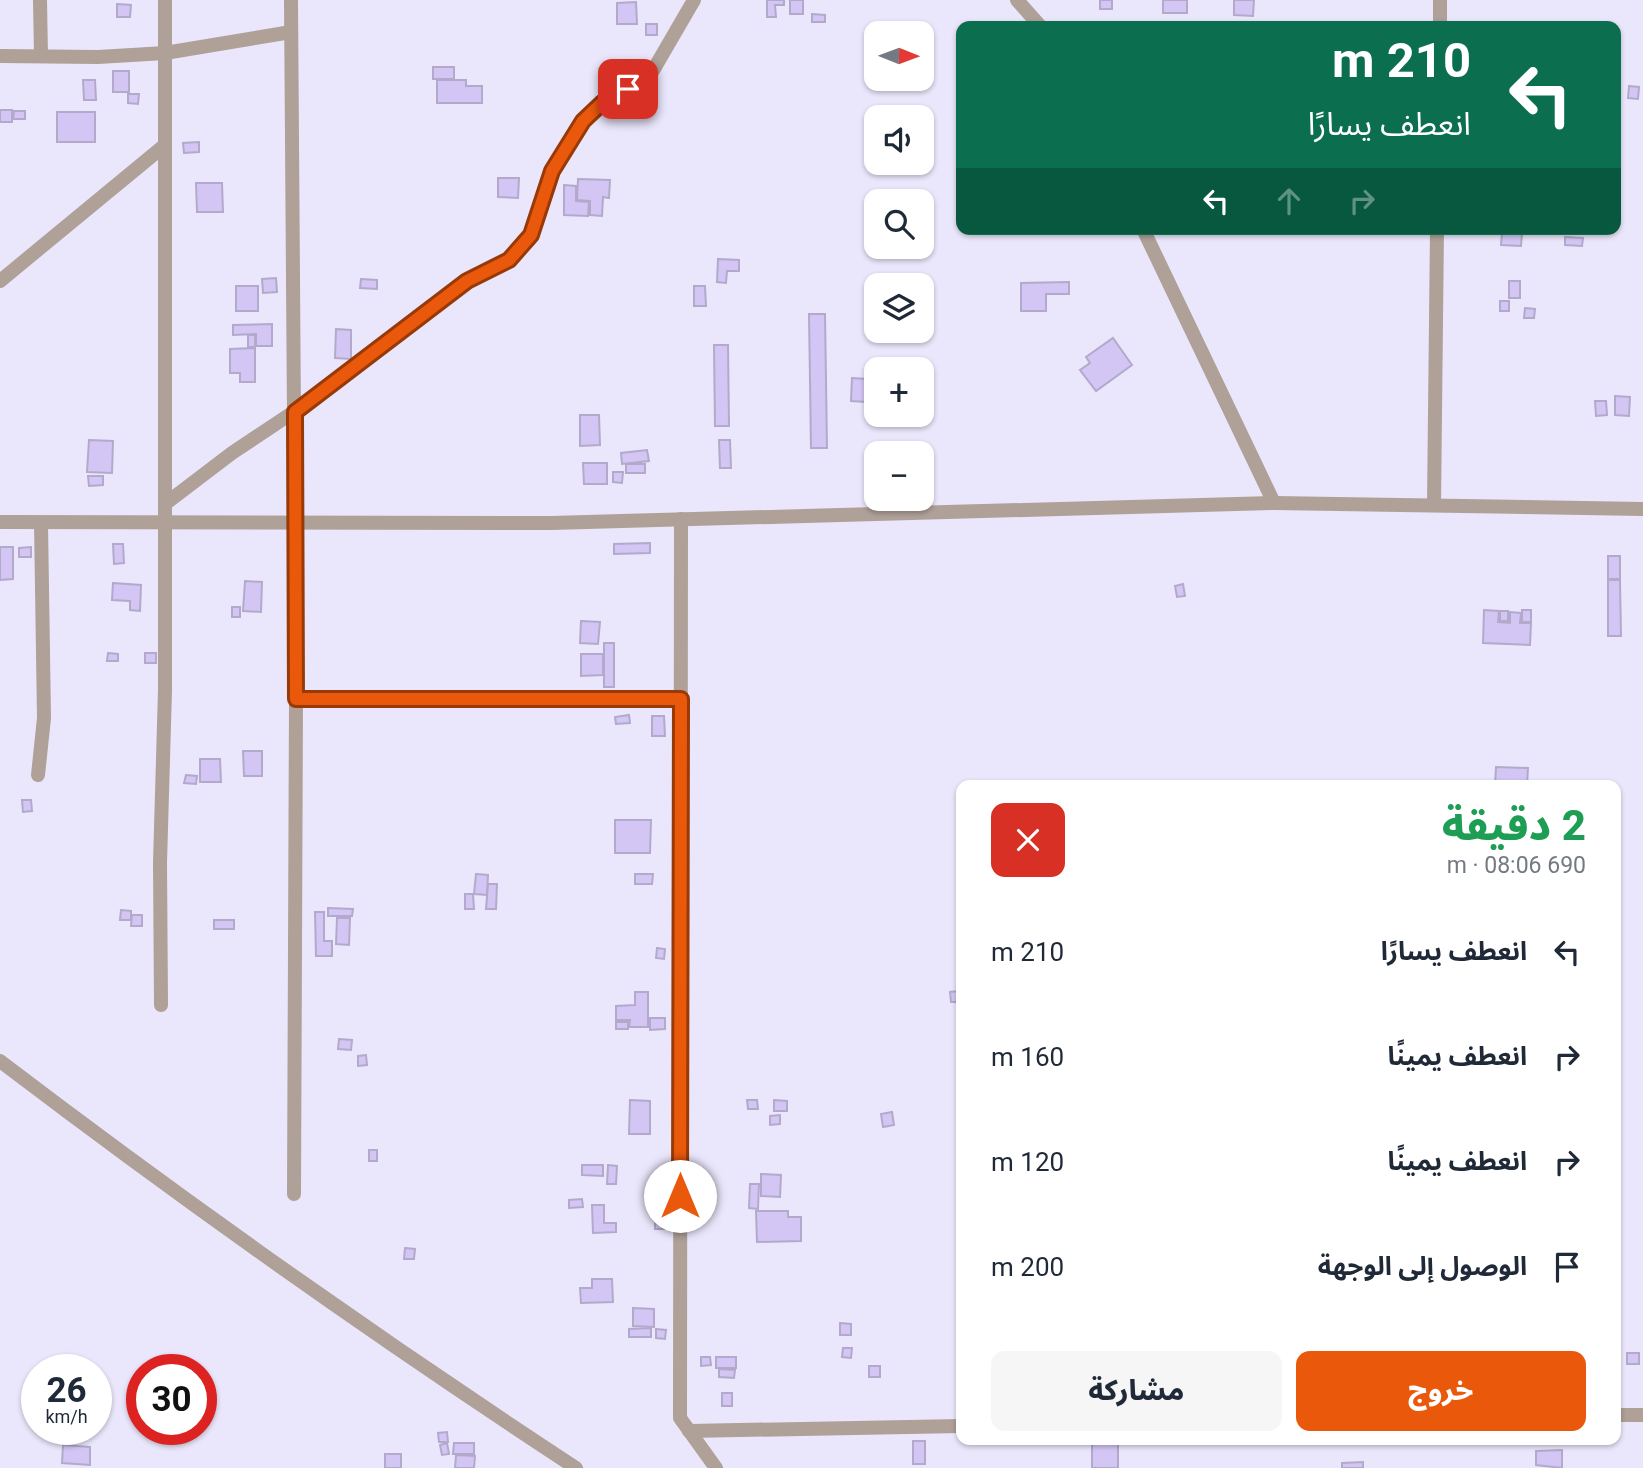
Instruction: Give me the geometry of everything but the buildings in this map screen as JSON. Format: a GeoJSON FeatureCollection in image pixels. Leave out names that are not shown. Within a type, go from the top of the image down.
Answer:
{"type":"FeatureCollection","features":[{"type":"Feature","properties":{"kind":"street"},"geometry":{"type":"LineString","coordinates":[[40,0],[41,57]]}},
{"type":"Feature","properties":{"kind":"street"},"geometry":{"type":"LineString","coordinates":[[161,1005],[165,0]]}},
{"type":"Feature","properties":{"kind":"street"},"geometry":{"type":"LineString","coordinates":[[291,0],[296,699],[294,1194]]}},
{"type":"Feature","properties":{"kind":"street"},"geometry":{"type":"LineString","coordinates":[[165,505],[232,453],[295,412],[467,281],[509,260],[531,235],[552,171],[583,121],[602,103],[650,74],[694,0]]}},
{"type":"Feature","properties":{"kind":"street"},"geometry":{"type":"LineString","coordinates":[[1017,0],[1036,21]]}},
{"type":"Feature","properties":{"kind":"street"},"geometry":{"type":"LineString","coordinates":[[1440,0],[1440,21]]}},
{"type":"Feature","properties":{"kind":"street"},"geometry":{"type":"LineString","coordinates":[[0,56],[165,53],[291,32]]}},
{"type":"Feature","properties":{"kind":"street"},"geometry":{"type":"LineString","coordinates":[[0,281],[165,145]]}},
{"type":"Feature","properties":{"kind":"street"},"geometry":{"type":"LineString","coordinates":[[1146,235],[1274,503]]}},
{"type":"Feature","properties":{"kind":"street"},"geometry":{"type":"LineString","coordinates":[[1434,505],[1437,235]]}},
{"type":"Feature","properties":{"kind":"street"},"geometry":{"type":"LineString","coordinates":[[0,522],[165,524],[681,519],[1274,503],[1643,509]]}},
{"type":"Feature","properties":{"kind":"street"},"geometry":{"type":"LineString","coordinates":[[681,519],[680,1418],[716,1468]]}},
{"type":"Feature","properties":{"kind":"street"},"geometry":{"type":"LineString","coordinates":[[38,775],[44,718],[41,523]]}},
{"type":"Feature","properties":{"kind":"street"},"geometry":{"type":"LineString","coordinates":[[296,699],[681,699]]}},
{"type":"Feature","properties":{"kind":"street"},"geometry":{"type":"LineString","coordinates":[[0,1061],[144,1171],[387,1344],[576,1468]]}},
{"type":"Feature","properties":{"kind":"street"},"geometry":{"type":"LineString","coordinates":[[1621,1415],[1643,1415]]}},
{"type":"Feature","properties":{"kind":"street"},"geometry":{"type":"LineString","coordinates":[[689,1431],[956,1426]]}},
{"type":"Feature","properties":{"kind":"route"},"geometry":{"type":"LineString","coordinates":[[628,89],[602,103],[583,121],[552,171],[531,235],[509,260],[467,281],[295,412],[296,699],[681,699],[680,1196]]}}]}
